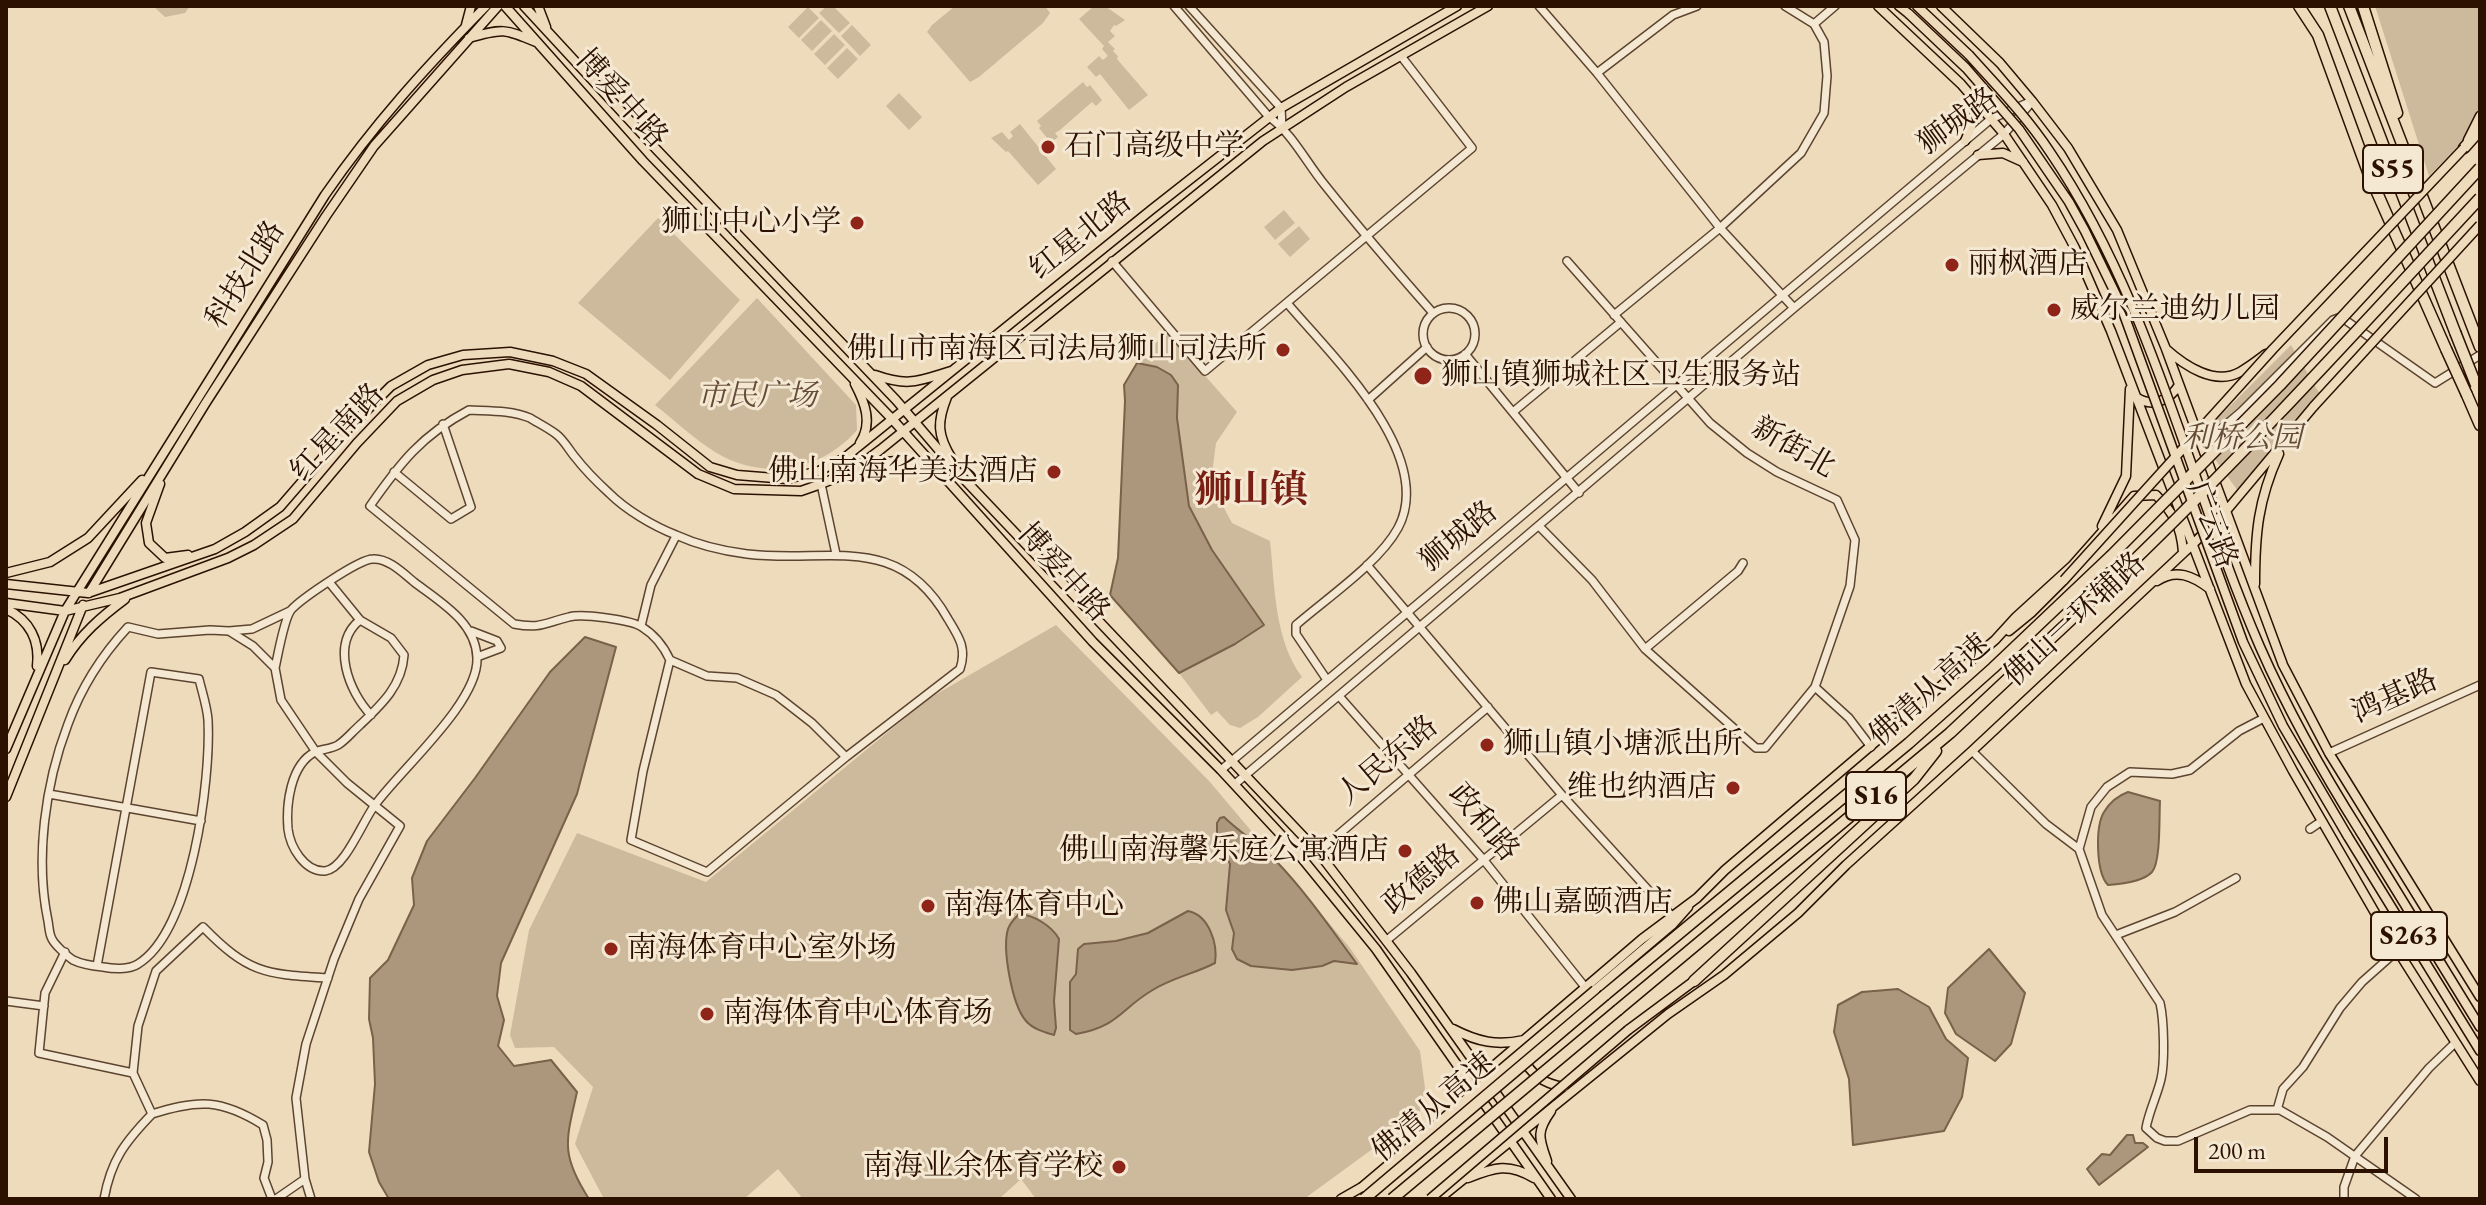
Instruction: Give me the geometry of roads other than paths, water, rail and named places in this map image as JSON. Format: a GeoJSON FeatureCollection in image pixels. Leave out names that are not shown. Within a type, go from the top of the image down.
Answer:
{"type":"FeatureCollection","features":[{"type":"Feature","properties":{"kind":"highway"},"geometry":{"type":"LineString","coordinates":[[2299,6],[2318,35],[2368,172],[2480,425]]}},
{"type":"Feature","properties":{"kind":"highway","name":"S55"},"geometry":{"type":"LineString","coordinates":[[2330,6],[2478,390]]}},
{"type":"Feature","properties":{"kind":"highway","name":"S55"},"geometry":{"type":"LineString","coordinates":[[2349,6],[2480,347]]}},
{"type":"Feature","properties":{"kind":"highway"},"geometry":{"type":"LineString","coordinates":[[2363,6],[2385,70],[2411,165]]}},
{"type":"Feature","properties":{"kind":"highway"},"geometry":{"type":"LineString","coordinates":[[2464,148],[2480,130]]}},
{"type":"Feature","properties":{"kind":"highway","name":"佛清从高速"},"geometry":{"type":"LineString","coordinates":[[1363,1193],[1600,993],[1919,734],[2003,659],[2111,556],[2280,385],[2480,168]]}},
{"type":"Feature","properties":{"kind":"highway","name":"佛清从高速"},"geometry":{"type":"LineString","coordinates":[[1392,1199],[1950,733],[2124,570],[2314,378],[2480,198]]}},
{"type":"Feature","properties":{"kind":"highway"},"geometry":{"type":"LineString","coordinates":[[1694,981],[1914,779],[1950,733]]}},
{"type":"Feature","properties":{"kind":"main road"},"geometry":{"type":"LineString","coordinates":[[466,27],[471,6]]}},
{"type":"Feature","properties":{"kind":"main road","name":"科技北路"},"geometry":{"type":"LineString","coordinates":[[6,749],[65,611],[325,195],[352,155],[403,92],[486,6]]}},
{"type":"Feature","properties":{"kind":"main road"},"geometry":{"type":"LineString","coordinates":[[6,797],[88,593],[164,470],[374,146],[498,6]]}},
{"type":"Feature","properties":{"kind":"main road","name":"博爱中路"},"geometry":{"type":"LineString","coordinates":[[505,6],[643,161],[893,420],[1093,642],[1235,784],[1296,851],[1376,949],[1551,1199]]}},
{"type":"Feature","properties":{"kind":"main road","name":"博爱中路"},"geometry":{"type":"LineString","coordinates":[[524,6],[871,373],[962,477],[1318,852],[1387,940],[1551,1173]]}},
{"type":"Feature","properties":{"kind":"main road"},"geometry":{"type":"LineString","coordinates":[[538,6],[547,32]]}},
{"type":"Feature","properties":{"kind":"main road","name":"红星北路"},"geometry":{"type":"LineString","coordinates":[[905,410],[1281,108],[1457,6]]}},
{"type":"Feature","properties":{"kind":"main road","name":"红星北路"},"geometry":{"type":"LineString","coordinates":[[948,394],[1282,127],[1488,6]]}},
{"type":"Feature","properties":{"kind":"main road","name":"广云路"},"geometry":{"type":"LineString","coordinates":[[1878,6],[1977,102],[2004,134],[2052,205],[2075,248],[2130,380],[2246,684],[2398,950],[2480,1081]]}},
{"type":"Feature","properties":{"kind":"main road","name":"广云路"},"geometry":{"type":"LineString","coordinates":[[1899,6],[1966,68],[2010,118],[2061,190],[2085,231],[2119,301],[2249,656],[2283,726],[2480,1051]]}},
{"type":"Feature","properties":{"kind":"main road","name":"广云路"},"geometry":{"type":"LineString","coordinates":[[1917,6],[2010,99],[2050,152],[2082,204],[2112,260],[2149,351],[2259,645],[2317,762],[2480,1027]]}},
{"type":"Feature","properties":{"kind":"main road","name":"S263"},"geometry":{"type":"LineString","coordinates":[[1941,6],[1992,55],[2032,101]]}},
{"type":"Feature","properties":{"kind":"main road"},"geometry":{"type":"LineString","coordinates":[[469,38],[506,30],[538,43]]}},
{"type":"Feature","properties":{"kind":"main road","name":"广云路"},"geometry":{"type":"LineString","coordinates":[[2032,101],[2068,148],[2117,230],[2166,349],[2283,665],[2329,753],[2480,997]]}},
{"type":"Feature","properties":{"kind":"main road"},"geometry":{"type":"LineString","coordinates":[[1965,141],[1974,120],[1977,102]]}},
{"type":"Feature","properties":{"kind":"main road","name":"佛山一环辅路"},"geometry":{"type":"LineString","coordinates":[[1483,1075],[1671,915],[1697,898],[1725,870],[1995,640],[2020,623],[2064,580],[2273,349],[2464,148],[2480,116]]}},
{"type":"Feature","properties":{"kind":"main road"},"geometry":{"type":"LineString","coordinates":[[1978,155],[2003,153],[2024,162]]}},
{"type":"Feature","properties":{"kind":"main road","name":"佛山一环辅路"},"geometry":{"type":"LineString","coordinates":[[1575,1088],[1798,913],[2193,544],[2226,511],[2314,406],[2480,225]]}},
{"type":"Feature","properties":{"kind":"main road"},"geometry":{"type":"LineString","coordinates":[[2166,349],[2181,362],[2221,377],[2238,374],[2273,349]]}},
{"type":"Feature","properties":{"kind":"main road","name":"红星南路"},"geometry":{"type":"LineString","coordinates":[[6,584],[88,593],[215,549],[280,507],[345,432],[391,386],[428,365],[463,355],[510,352],[553,361],[586,374],[710,467],[737,475],[787,479],[819,471],[843,459],[905,410]]}},
{"type":"Feature","properties":{"kind":"main road","name":"红星南路"},"geometry":{"type":"LineString","coordinates":[[6,606],[65,611],[82,607],[133,593],[228,558],[254,545],[293,519],[397,401],[433,380],[462,370],[509,364],[549,372],[581,386],[698,474],[734,489],[801,491],[852,471],[948,394]]}},
{"type":"Feature","properties":{"kind":"main road"},"geometry":{"type":"LineString","coordinates":[[871,373],[897,383],[914,383],[955,369]]}},
{"type":"Feature","properties":{"kind":"main road"},"geometry":{"type":"LineString","coordinates":[[851,377],[868,417],[865,436],[857,449]]}},
{"type":"Feature","properties":{"kind":"main road"},"geometry":{"type":"LineString","coordinates":[[2092,540],[2103,525],[2126,476],[2130,380]]}},
{"type":"Feature","properties":{"kind":"main road"},"geometry":{"type":"LineString","coordinates":[[2135,397],[2145,404],[2160,402],[2174,394],[2179,385]]}},
{"type":"Feature","properties":{"kind":"main road"},"geometry":{"type":"LineString","coordinates":[[948,394],[940,415],[940,432],[944,446],[962,477]]}},
{"type":"Feature","properties":{"kind":"main road"},"geometry":{"type":"LineString","coordinates":[[2255,593],[2256,530],[2265,489],[2284,443]]}},
{"type":"Feature","properties":{"kind":"main road"},"geometry":{"type":"LineString","coordinates":[[6,573],[50,562],[88,538],[161,458]]}},
{"type":"Feature","properties":{"kind":"main road"},"geometry":{"type":"LineString","coordinates":[[852,471],[887,461],[911,461],[935,467]]}},
{"type":"Feature","properties":{"kind":"main road"},"geometry":{"type":"LineString","coordinates":[[164,470],[146,523],[149,543],[165,558],[200,554]]}},
{"type":"Feature","properties":{"kind":"main road"},"geometry":{"type":"LineString","coordinates":[[2092,540],[2134,496],[2156,495],[2171,510],[2182,533],[2183,552]]}},
{"type":"Feature","properties":{"kind":"main road","name":"佛山一环辅路"},"geometry":{"type":"LineString","coordinates":[[1995,640],[2073,565],[2092,540]]}},
{"type":"Feature","properties":{"kind":"main road"},"geometry":{"type":"LineString","coordinates":[[2146,588],[2163,576],[2178,574],[2194,577],[2211,590]]}},
{"type":"Feature","properties":{"kind":"main road"},"geometry":{"type":"LineString","coordinates":[[51,685],[76,643],[97,620],[133,593]]}},
{"type":"Feature","properties":{"kind":"main road"},"geometry":{"type":"LineString","coordinates":[[6,606],[30,628],[39,649],[35,678]]}},
{"type":"Feature","properties":{"kind":"main road"},"geometry":{"type":"LineString","coordinates":[[1600,993],[1697,898]]}},
{"type":"Feature","properties":{"kind":"main road"},"geometry":{"type":"LineString","coordinates":[[1430,1199],[1628,1030],[1694,981]]}},
{"type":"Feature","properties":{"kind":"main road"},"geometry":{"type":"LineString","coordinates":[[1668,1003],[1704,988]]}},
{"type":"Feature","properties":{"kind":"main road"},"geometry":{"type":"LineString","coordinates":[[1449,1027],[1488,1043],[1526,1039],[1522,1055],[1536,1076],[1547,1084],[1575,1088]]}},
{"type":"Feature","properties":{"kind":"main road"},"geometry":{"type":"LineString","coordinates":[[2471,1036],[2480,1061]]}},
{"type":"Feature","properties":{"kind":"main road"},"geometry":{"type":"LineString","coordinates":[[1439,1199],[1575,1088]]}},
{"type":"Feature","properties":{"kind":"main road"},"geometry":{"type":"LineString","coordinates":[[1571,1199],[1551,1173],[1539,1135],[1549,1113],[1575,1088]]}},
{"type":"Feature","properties":{"kind":"main road"},"geometry":{"type":"LineString","coordinates":[[1460,1181],[1491,1169],[1503,1168],[1518,1169],[1537,1180]]}},
{"type":"Feature","properties":{"kind":"main road"},"geometry":{"type":"LineString","coordinates":[[1341,1199],[1363,1193]]}},
{"type":"Feature","properties":{"kind":"street"},"geometry":{"type":"LineString","coordinates":[[1174,6],[1269,117],[1282,127],[1366,237],[1433,313]]}},
{"type":"Feature","properties":{"kind":"street"},"geometry":{"type":"LineString","coordinates":[[1189,6],[1281,108],[1282,127]]}},
{"type":"Feature","properties":{"kind":"street"},"geometry":{"type":"LineString","coordinates":[[1539,6],[1597,73],[1720,228],[1794,308]]}},
{"type":"Feature","properties":{"kind":"street"},"geometry":{"type":"LineString","coordinates":[[1597,73],[1673,15],[1697,6]]}},
{"type":"Feature","properties":{"kind":"street"},"geometry":{"type":"LineString","coordinates":[[1614,315],[1720,228],[1801,153],[1824,113],[1827,76],[1824,42],[1814,24],[1785,6]]}},
{"type":"Feature","properties":{"kind":"street"},"geometry":{"type":"LineString","coordinates":[[1814,24],[1835,6]]}},
{"type":"Feature","properties":{"kind":"street"},"geometry":{"type":"LineString","coordinates":[[1112,261],[1205,371],[1472,148],[1401,56]]}},
{"type":"Feature","properties":{"kind":"street","name":"狮城路"},"geometry":{"type":"LineString","coordinates":[[1221,770],[1991,119],[2032,101]]}},
{"type":"Feature","properties":{"kind":"street","name":"狮城路"},"geometry":{"type":"LineString","coordinates":[[1235,784],[1794,308],[2004,134],[2032,101]]}},
{"type":"Feature","properties":{"kind":"street","name":"新街北"},"geometry":{"type":"LineString","coordinates":[[1567,261],[1710,423],[1777,472],[1837,500],[1855,540],[1850,586],[1815,687],[1765,748],[1756,748],[1645,649]]}},
{"type":"Feature","properties":{"kind":"street"},"geometry":{"type":"LineString","coordinates":[[1287,303],[1368,400],[1396,445],[1406,475],[1400,525],[1387,544],[1296,625],[1296,634],[1327,680]]}},
{"type":"Feature","properties":{"kind":"street"},"geometry":{"type":"LineString","coordinates":[[1450,308],[1459,310],[1471,321],[1474,339],[1465,354],[1444,359],[1435,356],[1427,347],[1423,327],[1433,313],[1450,308]]}},
{"type":"Feature","properties":{"kind":"street"},"geometry":{"type":"LineString","coordinates":[[2202,445],[2241,412],[2333,320],[2341,317],[2435,383],[2480,355]]}},
{"type":"Feature","properties":{"kind":"street"},"geometry":{"type":"LineString","coordinates":[[1513,412],[1621,322]]}},
{"type":"Feature","properties":{"kind":"street"},"geometry":{"type":"LineString","coordinates":[[1368,400],[1427,347]]}},
{"type":"Feature","properties":{"kind":"street"},"geometry":{"type":"LineString","coordinates":[[1465,354],[1579,493]]}},
{"type":"Feature","properties":{"kind":"street"},"geometry":{"type":"LineString","coordinates":[[469,410],[500,411],[527,417],[558,435],[611,495],[676,536],[748,554],[836,554],[865,557],[896,566],[924,584],[945,613],[964,655],[960,669],[846,757],[707,872],[631,840],[643,771],[670,660],[663,645],[641,626],[585,615],[532,627],[514,624],[370,506],[394,472],[416,446],[443,424],[469,410]]}},
{"type":"Feature","properties":{"kind":"street"},"geometry":{"type":"LineString","coordinates":[[394,472],[451,519],[471,507],[443,424]]}},
{"type":"Feature","properties":{"kind":"street"},"geometry":{"type":"LineString","coordinates":[[821,484],[836,554]]}},
{"type":"Feature","properties":{"kind":"street"},"geometry":{"type":"LineString","coordinates":[[1539,526],[1592,580],[1645,649],[1738,571],[1743,563]]}},
{"type":"Feature","properties":{"kind":"street"},"geometry":{"type":"LineString","coordinates":[[641,626],[651,585],[676,536]]}},
{"type":"Feature","properties":{"kind":"street"},"geometry":{"type":"LineString","coordinates":[[156,971],[136,966],[113,969],[74,961],[52,940],[43,897],[49,794],[67,725],[95,669],[128,627],[158,634],[252,629],[290,611],[361,561],[373,558],[386,562],[454,614],[471,631],[497,641],[501,648],[477,657]]}},
{"type":"Feature","properties":{"kind":"street"},"geometry":{"type":"LineString","coordinates":[[1367,565],[1562,795],[1671,915]]}},
{"type":"Feature","properties":{"kind":"street"},"geometry":{"type":"LineString","coordinates":[[329,582],[360,620],[391,638],[404,655],[403,670],[395,686],[371,715],[337,746],[306,758],[290,793],[287,809],[290,843],[296,854],[315,868],[326,871],[339,865],[374,805],[460,704],[476,674],[477,657],[471,631]]}},
{"type":"Feature","properties":{"kind":"street"},"geometry":{"type":"LineString","coordinates":[[290,611],[275,668],[281,700],[316,752],[347,783],[400,826],[359,899],[306,1044],[296,1098],[305,1179],[311,1199]]}},
{"type":"Feature","properties":{"kind":"street"},"geometry":{"type":"LineString","coordinates":[[360,620],[346,640],[345,661],[347,675],[359,703],[371,715]]}},
{"type":"Feature","properties":{"kind":"street"},"geometry":{"type":"LineString","coordinates":[[229,631],[253,646],[275,668]]}},
{"type":"Feature","properties":{"kind":"street"},"geometry":{"type":"LineString","coordinates":[[670,660],[707,676],[737,678],[776,695],[812,723],[846,757]]}},
{"type":"Feature","properties":{"kind":"street"},"geometry":{"type":"LineString","coordinates":[[97,966],[151,672],[199,679],[208,717],[206,773],[201,821],[192,863],[175,911],[154,951],[136,966]]}},
{"type":"Feature","properties":{"kind":"street","name":"鸿基路"},"geometry":{"type":"LineString","coordinates":[[2329,753],[2480,685]]}},
{"type":"Feature","properties":{"kind":"street"},"geometry":{"type":"LineString","coordinates":[[1815,687],[1849,718],[1871,747]]}},
{"type":"Feature","properties":{"kind":"street","name":"政和路"},"geometry":{"type":"LineString","coordinates":[[1339,696],[1483,859],[1585,987]]}},
{"type":"Feature","properties":{"kind":"street","name":"人民东路"},"geometry":{"type":"LineString","coordinates":[[1318,852],[1488,707]]}},
{"type":"Feature","properties":{"kind":"street"},"geometry":{"type":"LineString","coordinates":[[2079,849],[2091,807],[2107,787],[2130,772],[2172,774],[2190,770],[2239,731],[2264,718]]}},
{"type":"Feature","properties":{"kind":"street"},"geometry":{"type":"LineString","coordinates":[[1972,751],[2046,824],[2079,849],[2102,915],[2153,990],[2163,1015],[2162,1077],[2146,1128],[2157,1138],[2178,1141],[2250,1110],[2277,1110],[2327,1137],[2416,1199]]}},
{"type":"Feature","properties":{"kind":"street"},"geometry":{"type":"LineString","coordinates":[[49,794],[201,821]]}},
{"type":"Feature","properties":{"kind":"street","name":"政德路"},"geometry":{"type":"LineString","coordinates":[[1387,940],[1562,795]]}},
{"type":"Feature","properties":{"kind":"street"},"geometry":{"type":"LineString","coordinates":[[2310,829],[2322,821]]}},
{"type":"Feature","properties":{"kind":"street"},"geometry":{"type":"LineString","coordinates":[[2116,935],[2175,912],[2236,878]]}},
{"type":"Feature","properties":{"kind":"street"},"geometry":{"type":"LineString","coordinates":[[152,1114],[133,1073],[138,1026],[156,971],[203,927],[226,951],[250,967],[278,975],[328,978]]}},
{"type":"Feature","properties":{"kind":"street"},"geometry":{"type":"LineString","coordinates":[[2277,1110],[2283,1089],[2303,1067],[2340,1008],[2398,950]]}},
{"type":"Feature","properties":{"kind":"street"},"geometry":{"type":"LineString","coordinates":[[65,952],[45,993],[39,1053],[133,1073]]}},
{"type":"Feature","properties":{"kind":"street"},"geometry":{"type":"LineString","coordinates":[[6,1001],[44,1006]]}},
{"type":"Feature","properties":{"kind":"street"},"geometry":{"type":"LineString","coordinates":[[2344,1199],[2344,1187],[2355,1156],[2429,1068],[2455,1043]]}},
{"type":"Feature","properties":{"kind":"street"},"geometry":{"type":"LineString","coordinates":[[104,1199],[108,1176],[117,1154],[152,1114],[177,1106],[207,1103],[239,1110],[263,1125],[268,1162],[264,1178],[274,1199],[305,1179]]}},
{"type":"Feature","properties":{"kind":"place","name":"石门高级中学"},"geometry":{"type":"Point","coordinates":[1048,147]}},
{"type":"Feature","properties":{"kind":"place","name":"狮山中心小学"},"geometry":{"type":"Point","coordinates":[857,223]}},
{"type":"Feature","properties":{"kind":"place","name":"丽枫酒店"},"geometry":{"type":"Point","coordinates":[1952,265]}},
{"type":"Feature","properties":{"kind":"place","name":"威尔兰迪幼儿园"},"geometry":{"type":"Point","coordinates":[2054,310]}},
{"type":"Feature","properties":{"kind":"place","name":"佛山市南海区司法局狮山司法所"},"geometry":{"type":"Point","coordinates":[1283,350]}},
{"type":"Feature","properties":{"kind":"place","name":"狮山镇狮城社区卫生服务站"},"geometry":{"type":"Point","coordinates":[1423,376]}},
{"type":"Feature","properties":{"kind":"place","name":"佛山南海华美达酒店"},"geometry":{"type":"Point","coordinates":[1054,472]}},
{"type":"Feature","properties":{"kind":"place","name":"狮山镇小塘派出所"},"geometry":{"type":"Point","coordinates":[1487,745]}},
{"type":"Feature","properties":{"kind":"place","name":"维也纳酒店"},"geometry":{"type":"Point","coordinates":[1733,788]}},
{"type":"Feature","properties":{"kind":"place","name":"佛山南海馨乐庭公寓酒店"},"geometry":{"type":"Point","coordinates":[1405,851]}},
{"type":"Feature","properties":{"kind":"place","name":"佛山嘉颐酒店"},"geometry":{"type":"Point","coordinates":[1477,903]}},
{"type":"Feature","properties":{"kind":"place","name":"南海体育中心"},"geometry":{"type":"Point","coordinates":[928,906]}},
{"type":"Feature","properties":{"kind":"place","name":"南海体育中心室外场"},"geometry":{"type":"Point","coordinates":[611,949]}},
{"type":"Feature","properties":{"kind":"place","name":"南海体育中心体育场"},"geometry":{"type":"Point","coordinates":[707,1014]}},
{"type":"Feature","properties":{"kind":"place","name":"南海业余体育学校"},"geometry":{"type":"Point","coordinates":[1119,1167]}},
{"type":"Feature","properties":{"kind":"district","name":"狮山镇"},"geometry":{"type":"Point","coordinates":[1251,492]}},
{"type":"Feature","properties":{"kind":"park label","name":"市民广场"},"geometry":{"type":"Point","coordinates":[757,397]}},
{"type":"Feature","properties":{"kind":"park label","name":"利桥公园"},"geometry":{"type":"Point","coordinates":[2242,439]}}]}
